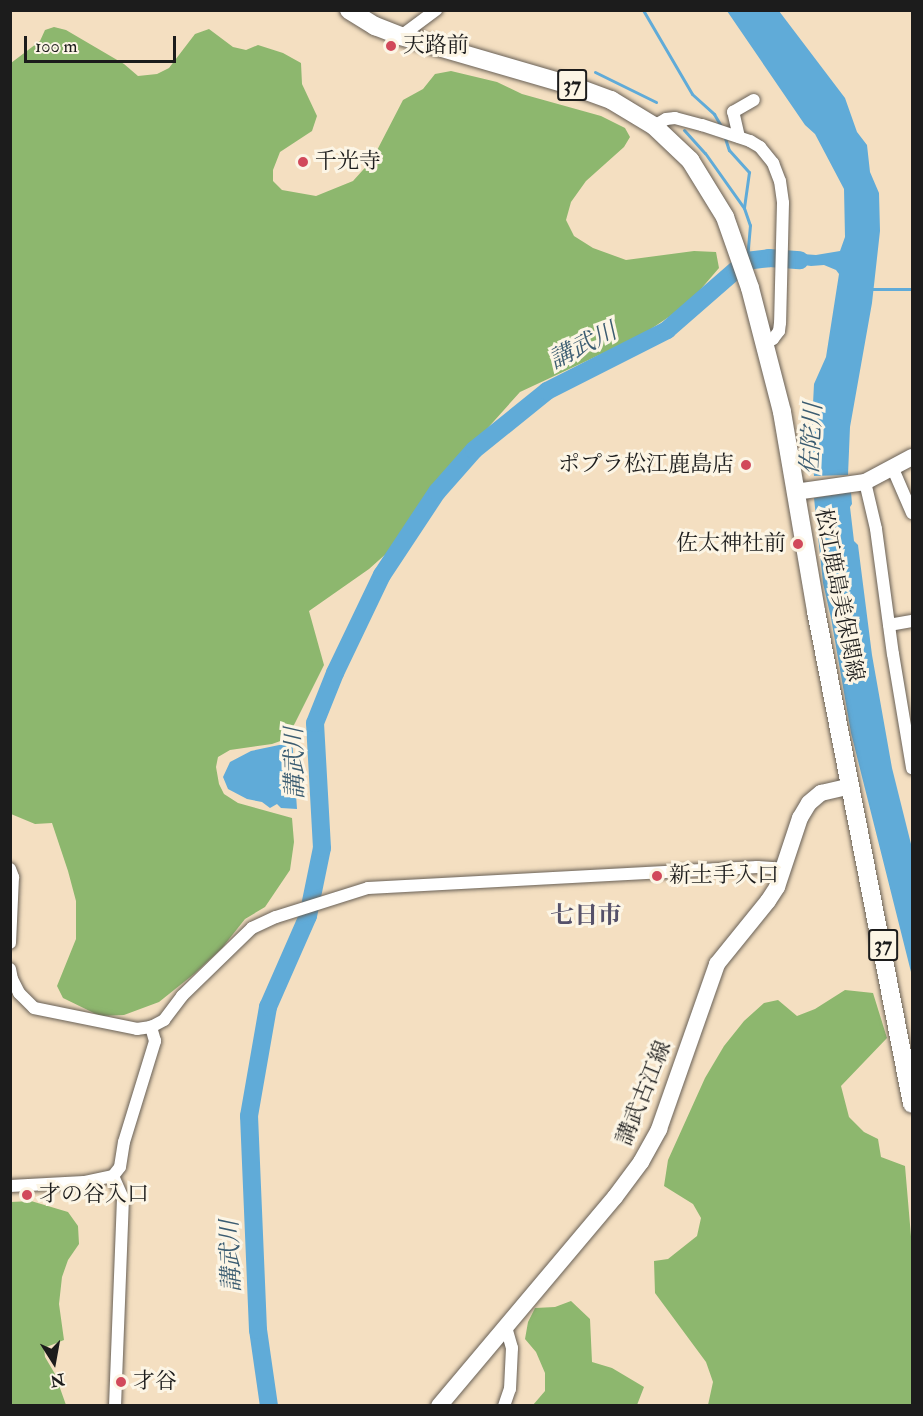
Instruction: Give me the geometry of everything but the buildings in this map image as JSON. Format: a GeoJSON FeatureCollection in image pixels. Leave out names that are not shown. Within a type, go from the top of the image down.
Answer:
{"type":"FeatureCollection","features":[{"type":"Feature","properties":{"kind":"main road","name":"松江鹿島美保関線"},"geometry":{"type":"LineString","coordinates":[[350,10],[375,26],[401,36],[570,85],[611,100],[654,126],[690,160],[709,187],[736,242],[765,343],[802,490],[851,786],[912,1104]]}},
{"type":"Feature","properties":{"kind":"main road"},"geometry":{"type":"LineString","coordinates":[[802,490],[859,484],[893,469],[912,457]]}},
{"type":"Feature","properties":{"kind":"main road","name":"講武古江線"},"geometry":{"type":"LineString","coordinates":[[440,1406],[615,1197],[641,1162],[659,1129],[717,964],[768,901],[783,868],[800,818],[809,803],[821,794],[851,786]]}},
{"type":"Feature","properties":{"kind":"street"},"geometry":{"type":"LineString","coordinates":[[401,36],[436,10]]}},
{"type":"Feature","properties":{"kind":"street"},"geometry":{"type":"LineString","coordinates":[[739,137],[733,112],[754,100]]}},
{"type":"Feature","properties":{"kind":"street"},"geometry":{"type":"LineString","coordinates":[[654,126],[666,119],[675,118],[739,137],[760,147],[777,172],[783,203],[779,330],[765,343]]}},
{"type":"Feature","properties":{"kind":"street"},"geometry":{"type":"LineString","coordinates":[[893,469],[912,513]]}},
{"type":"Feature","properties":{"kind":"street"},"geometry":{"type":"LineString","coordinates":[[859,484],[876,529],[912,768]]}},
{"type":"Feature","properties":{"kind":"street"},"geometry":{"type":"LineString","coordinates":[[889,625],[912,621]]}},
{"type":"Feature","properties":{"kind":"street"},"geometry":{"type":"LineString","coordinates":[[10,969],[19,993],[34,1008],[118,1027],[137,1029],[152,1027],[164,1020],[182,996],[252,928],[322,902],[384,885],[757,867],[783,868]]}},
{"type":"Feature","properties":{"kind":"street"},"geometry":{"type":"LineString","coordinates":[[10,869],[13,877],[10,943]]}},
{"type":"Feature","properties":{"kind":"street"},"geometry":{"type":"LineString","coordinates":[[10,1186],[84,1182],[113,1176],[120,1167],[124,1142],[155,1041],[152,1027]]}},
{"type":"Feature","properties":{"kind":"street"},"geometry":{"type":"LineString","coordinates":[[113,1176],[123,1198],[115,1406]]}},
{"type":"Feature","properties":{"kind":"street"},"geometry":{"type":"LineString","coordinates":[[504,1406],[510,1389],[512,1348],[506,1327]]}},
{"type":"Feature","properties":{"kind":"green space"},"geometry":{"type":"Polygon","coordinates":[[[54,27],[66,30],[124,64],[138,76],[157,74],[169,68],[195,34],[209,29],[233,47],[246,50],[258,45],[283,53],[301,63],[302,84],[317,116],[312,131],[280,152],[273,170],[273,181],[282,190],[316,196],[353,181],[372,160],[403,100],[423,89],[435,74],[451,71],[497,82],[522,94],[601,116],[625,128],[630,137],[624,147],[586,181],[571,202],[566,220],[574,236],[593,248],[626,260],[694,251],[716,252],[719,268],[688,304],[642,335],[520,392],[423,500],[397,544],[369,569],[309,611],[324,665],[286,739],[272,744],[230,750],[218,757],[216,767],[219,784],[224,794],[238,803],[292,818],[294,842],[290,870],[265,907],[245,919],[222,948],[194,974],[159,1002],[124,1015],[100,1016],[63,998],[57,986],[76,939],[76,901],[68,871],[52,823],[35,824],[11,814],[11,63],[40,41],[45,30],[54,27]]]}},
{"type":"Feature","properties":{"kind":"green space"},"geometry":{"type":"Polygon","coordinates":[[[845,990],[873,993],[887,1038],[841,1086],[849,1117],[864,1132],[878,1139],[881,1157],[905,1166],[912,1248],[911,1406],[708,1405],[713,1382],[706,1362],[655,1293],[654,1261],[668,1259],[697,1236],[701,1218],[693,1204],[664,1186],[668,1160],[705,1078],[724,1046],[744,1021],[764,1003],[778,1000],[797,1016],[815,1009],[845,990]]]}},
{"type":"Feature","properties":{"kind":"green space"},"geometry":{"type":"Polygon","coordinates":[[[31,1201],[68,1212],[78,1226],[79,1244],[68,1260],[62,1277],[59,1304],[64,1340],[44,1348],[45,1357],[55,1374],[66,1405],[11,1405],[11,1202],[31,1201]]]}},
{"type":"Feature","properties":{"kind":"green space"},"geometry":{"type":"Polygon","coordinates":[[[571,1301],[590,1319],[592,1362],[612,1368],[644,1387],[637,1405],[533,1405],[545,1391],[545,1373],[536,1352],[525,1339],[528,1322],[535,1308],[555,1307],[571,1301]]]}},
{"type":"Feature","properties":{"kind":"water","name":"佐陀川"},"geometry":{"type":"Polygon","coordinates":[[[727,11],[779,11],[845,98],[857,132],[867,145],[870,172],[879,193],[880,231],[872,303],[850,427],[848,475],[814,476],[811,443],[814,384],[826,357],[839,274],[836,270],[824,265],[789,263],[788,253],[816,255],[840,251],[845,237],[844,189],[815,134],[805,125],[727,11]]]}},
{"type":"Feature","properties":{"kind":"water"},"geometry":{"type":"Polygon","coordinates":[[[851,492],[850,507],[854,541],[858,545],[872,655],[892,768],[912,848],[912,976],[851,733],[823,583],[814,498],[851,492]]]}},
{"type":"Feature","properties":{"kind":"water"},"geometry":{"type":"Polygon","coordinates":[[[292,737],[297,809],[281,808],[277,804],[270,808],[262,802],[247,799],[228,789],[223,777],[230,762],[251,751],[284,744],[292,737]]]}},
{"type":"Feature","properties":{"kind":"waterway","name":"講武川"},"geometry":{"type":"LineString","coordinates":[[643,10],[692,94],[714,114],[721,126]]}},
{"type":"Feature","properties":{"kind":"waterway"},"geometry":{"type":"LineString","coordinates":[[595,72],[656,102]]}},
{"type":"Feature","properties":{"kind":"waterway"},"geometry":{"type":"LineString","coordinates":[[684,130],[705,153],[744,208]]}},
{"type":"Feature","properties":{"kind":"waterway","name":"講武川"},"geometry":{"type":"LineString","coordinates":[[724,135],[729,150],[749,172],[744,208],[750,225],[747,257]]}},
{"type":"Feature","properties":{"kind":"waterway","name":"講武川"},"geometry":{"type":"LineString","coordinates":[[269,1406],[258,1330],[249,1116],[268,1007],[308,916],[322,848],[315,723],[335,673],[382,575],[437,492],[474,450],[547,391],[667,330],[746,261],[769,258],[800,260]]}},
{"type":"Feature","properties":{"kind":"waterway"},"geometry":{"type":"LineString","coordinates":[[872,289],[912,289]]}},
{"type":"Feature","properties":{"kind":"place","name":"天路前"},"geometry":{"type":"Point","coordinates":[391,46]}},
{"type":"Feature","properties":{"kind":"place","name":"千光寺"},"geometry":{"type":"Point","coordinates":[303,162]}},
{"type":"Feature","properties":{"kind":"place","name":"ポプラ松江鹿島店"},"geometry":{"type":"Point","coordinates":[746,465]}},
{"type":"Feature","properties":{"kind":"place","name":"佐太神社前"},"geometry":{"type":"Point","coordinates":[798,544]}},
{"type":"Feature","properties":{"kind":"place","name":"新土手入口"},"geometry":{"type":"Point","coordinates":[657,876]}},
{"type":"Feature","properties":{"kind":"place","name":"才の谷入口"},"geometry":{"type":"Point","coordinates":[27,1195]}},
{"type":"Feature","properties":{"kind":"place","name":"才谷"},"geometry":{"type":"Point","coordinates":[121,1382]}},
{"type":"Feature","properties":{"kind":"district","name":"七日市"},"geometry":{"type":"Point","coordinates":[586,916]}}]}
